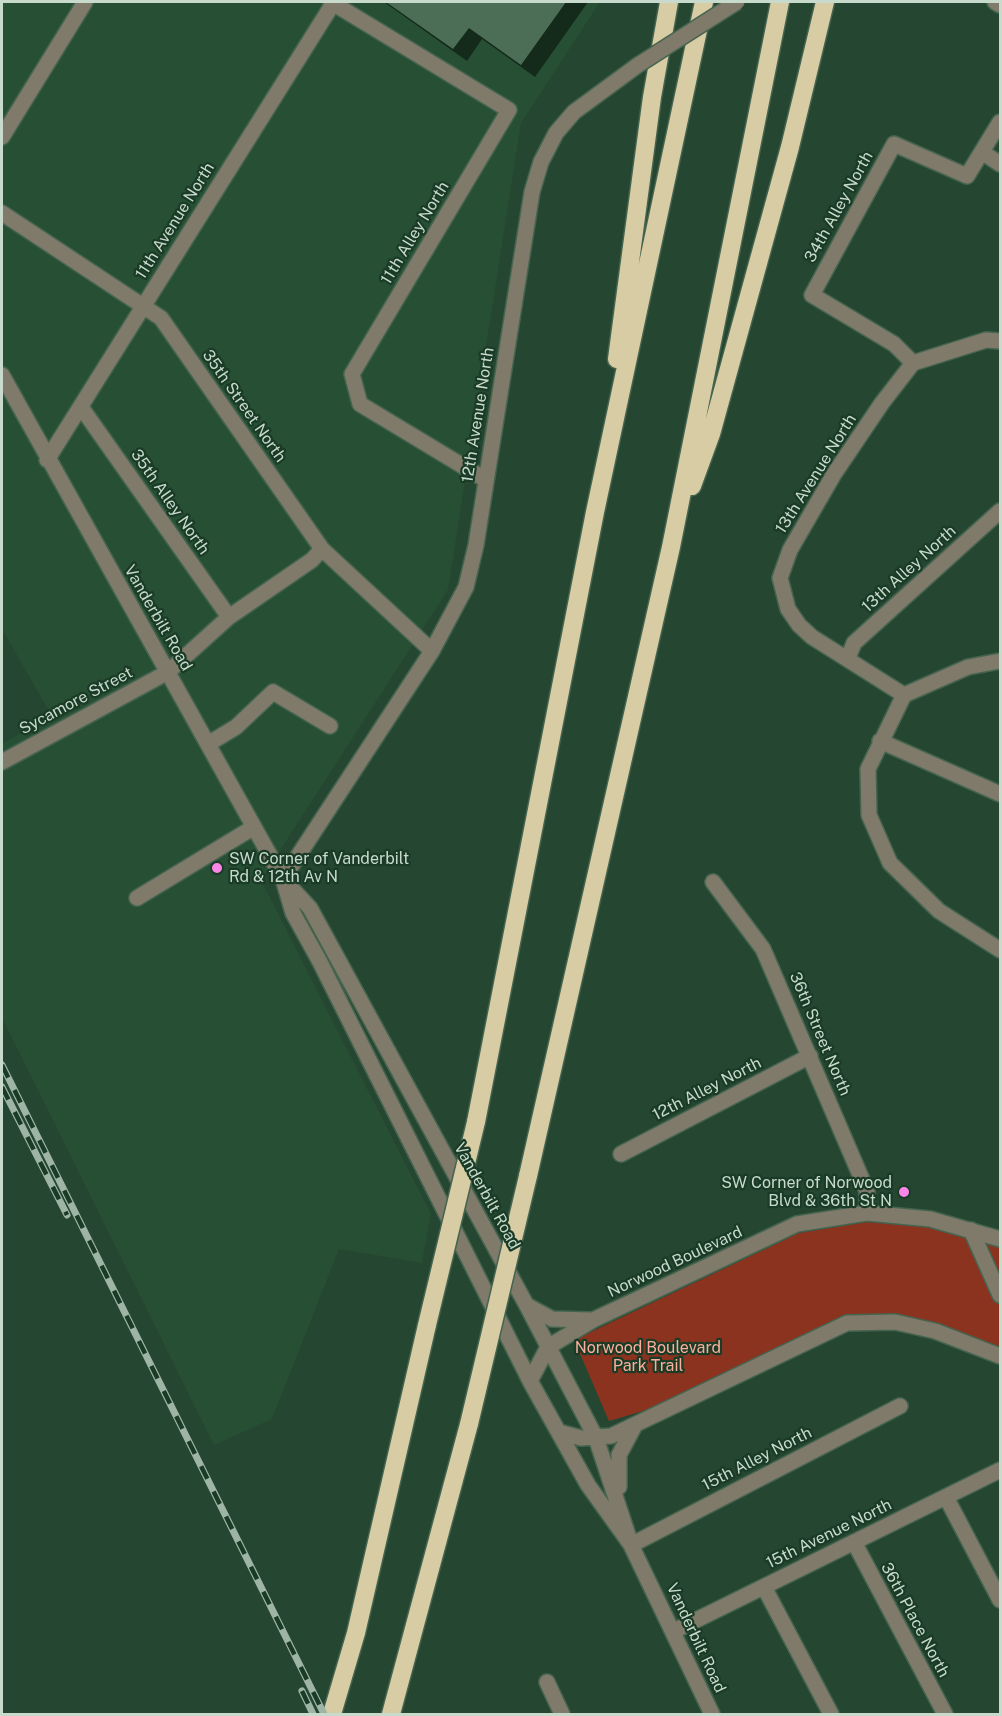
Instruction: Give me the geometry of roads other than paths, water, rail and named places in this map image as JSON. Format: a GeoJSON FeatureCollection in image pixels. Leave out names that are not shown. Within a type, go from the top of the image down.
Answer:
{"type":"FeatureCollection","features":[{"type":"Feature","properties":{"kind":"highway"},"geometry":{"type":"LineString","coordinates":[[595,512],[652,98],[669,2]]}},
{"type":"Feature","properties":{"kind":"highway"},"geometry":{"type":"LineString","coordinates":[[332,1714],[356,1633],[476,1122],[595,512],[704,2]]}},
{"type":"Feature","properties":{"kind":"highway"},"geometry":{"type":"LineString","coordinates":[[391,1714],[469,1424],[528,1176],[671,547],[780,2]]}},
{"type":"Feature","properties":{"kind":"highway"},"geometry":{"type":"LineString","coordinates":[[671,547],[711,434],[797,117],[823,2]]}},
{"type":"Feature","properties":{"kind":"street"},"geometry":{"type":"LineString","coordinates":[[2,137],[85,2]]}},
{"type":"Feature","properties":{"kind":"street","name":"11th Alley North"},"geometry":{"type":"LineString","coordinates":[[333,2],[509,110],[352,374],[360,405],[486,480]]}},
{"type":"Feature","properties":{"kind":"street","name":"11th Avenue North"},"geometry":{"type":"LineString","coordinates":[[47,460],[333,2]]}},
{"type":"Feature","properties":{"kind":"street","name":"12th Avenue North"},"geometry":{"type":"LineString","coordinates":[[283,879],[432,651],[466,587],[476,545],[532,192],[541,162],[556,133],[574,112],[638,65],[737,2]]}},
{"type":"Feature","properties":{"kind":"street"},"geometry":{"type":"LineString","coordinates":[[995,2],[1000,5]]}},
{"type":"Feature","properties":{"kind":"street"},"geometry":{"type":"LineString","coordinates":[[1000,122],[982,152],[1000,164]]}},
{"type":"Feature","properties":{"kind":"street","name":"34th Alley North"},"geometry":{"type":"LineString","coordinates":[[913,363],[894,344],[812,295],[894,144],[968,176],[982,152]]}},
{"type":"Feature","properties":{"kind":"street","name":"35th Street North"},"geometry":{"type":"LineString","coordinates":[[2,213],[144,304],[161,318],[322,549],[432,651]]}},
{"type":"Feature","properties":{"kind":"street"},"geometry":{"type":"LineString","coordinates":[[913,363],[986,340],[1000,341]]}},
{"type":"Feature","properties":{"kind":"street","name":"13th Avenue North"},"geometry":{"type":"LineString","coordinates":[[848,658],[812,637],[799,625],[788,609],[780,578],[790,550],[817,502],[882,403],[913,363]]}},
{"type":"Feature","properties":{"kind":"street","name":"Vanderbilt Road"},"geometry":{"type":"LineString","coordinates":[[2,375],[47,460],[283,879],[293,914],[320,962],[530,1381],[588,1485],[631,1545],[712,1714]]}},
{"type":"Feature","properties":{"kind":"street","name":"35th Alley North"},"geometry":{"type":"LineString","coordinates":[[81,407],[229,617]]}},
{"type":"Feature","properties":{"kind":"street","name":"13th Alley North"},"geometry":{"type":"LineString","coordinates":[[848,658],[854,643],[1000,511]]}},
{"type":"Feature","properties":{"kind":"street"},"geometry":{"type":"LineString","coordinates":[[168,672],[229,617],[312,560],[322,549]]}},
{"type":"Feature","properties":{"kind":"street"},"geometry":{"type":"LineString","coordinates":[[848,658],[904,695]]}},
{"type":"Feature","properties":{"kind":"street"},"geometry":{"type":"LineString","coordinates":[[1000,661],[968,667],[904,695],[868,769],[869,816],[890,863],[939,910],[1000,950]]}},
{"type":"Feature","properties":{"kind":"street","name":"Sycamore Street"},"geometry":{"type":"LineString","coordinates":[[2,762],[168,672]]}},
{"type":"Feature","properties":{"kind":"street"},"geometry":{"type":"LineString","coordinates":[[208,744],[236,727],[273,692],[330,726]]}},
{"type":"Feature","properties":{"kind":"street"},"geometry":{"type":"LineString","coordinates":[[880,741],[1000,794]]}},
{"type":"Feature","properties":{"kind":"street"},"geometry":{"type":"LineString","coordinates":[[137,898],[254,827]]}},
{"type":"Feature","properties":{"kind":"street","name":"Vanderbilt Road"},"geometry":{"type":"LineString","coordinates":[[283,879],[310,908],[527,1306],[596,1438],[619,1502],[631,1545]]}},
{"type":"Feature","properties":{"kind":"street","name":"36th Street North"},"geometry":{"type":"LineString","coordinates":[[713,882],[763,949],[867,1191],[867,1213]]}},
{"type":"Feature","properties":{"kind":"street","name":"12th Alley North"},"geometry":{"type":"LineString","coordinates":[[621,1154],[810,1056]]}},
{"type":"Feature","properties":{"kind":"street","name":"Norwood Boulevard"},"geometry":{"type":"LineString","coordinates":[[548,1347],[593,1320],[797,1224],[867,1213],[930,1219],[1000,1239]]}},
{"type":"Feature","properties":{"kind":"street"},"geometry":{"type":"LineString","coordinates":[[971,1230],[1000,1295]]}},
{"type":"Feature","properties":{"kind":"street"},"geometry":{"type":"LineString","coordinates":[[527,1306],[552,1319],[593,1320]]}},
{"type":"Feature","properties":{"kind":"street"},"geometry":{"type":"LineString","coordinates":[[559,1432],[581,1438],[611,1436],[847,1323],[895,1322],[935,1331],[1000,1356]]}},
{"type":"Feature","properties":{"kind":"street"},"geometry":{"type":"LineString","coordinates":[[530,1381],[548,1347]]}},
{"type":"Feature","properties":{"kind":"street","name":"15th Alley North"},"geometry":{"type":"LineString","coordinates":[[631,1545],[900,1406]]}},
{"type":"Feature","properties":{"kind":"street"},"geometry":{"type":"LineString","coordinates":[[619,1502],[619,1455],[635,1425]]}},
{"type":"Feature","properties":{"kind":"street","name":"15th Avenue North"},"geometry":{"type":"LineString","coordinates":[[674,1631],[1000,1470]]}},
{"type":"Feature","properties":{"kind":"street"},"geometry":{"type":"LineString","coordinates":[[946,1497],[1000,1600]]}},
{"type":"Feature","properties":{"kind":"street","name":"36th Place North"},"geometry":{"type":"LineString","coordinates":[[854,1542],[945,1714]]}},
{"type":"Feature","properties":{"kind":"street"},"geometry":{"type":"LineString","coordinates":[[764,1587],[831,1714]]}},
{"type":"Feature","properties":{"kind":"street"},"geometry":{"type":"LineString","coordinates":[[547,1682],[562,1714]]}},
{"type":"Feature","properties":{"kind":"railway"},"geometry":{"type":"LineString","coordinates":[[2,1065],[324,1714]]}},
{"type":"Feature","properties":{"kind":"railway"},"geometry":{"type":"LineString","coordinates":[[2,1087],[67,1215]]}},
{"type":"Feature","properties":{"kind":"railway"},"geometry":{"type":"LineString","coordinates":[[302,1691],[313,1714]]}},
{"type":"Feature","properties":{"kind":"place","name":"SW Corner of Vanderbilt Rd & 12th Av N"},"geometry":{"type":"Point","coordinates":[217,868]}},
{"type":"Feature","properties":{"kind":"place","name":"SW Corner of Norwood Blvd & 36th St N"},"geometry":{"type":"Point","coordinates":[904,1192]}},
{"type":"Feature","properties":{"kind":"park label","name":"Norwood Boulevard Park Trail"},"geometry":{"type":"Point","coordinates":[648,1357]}}]}
